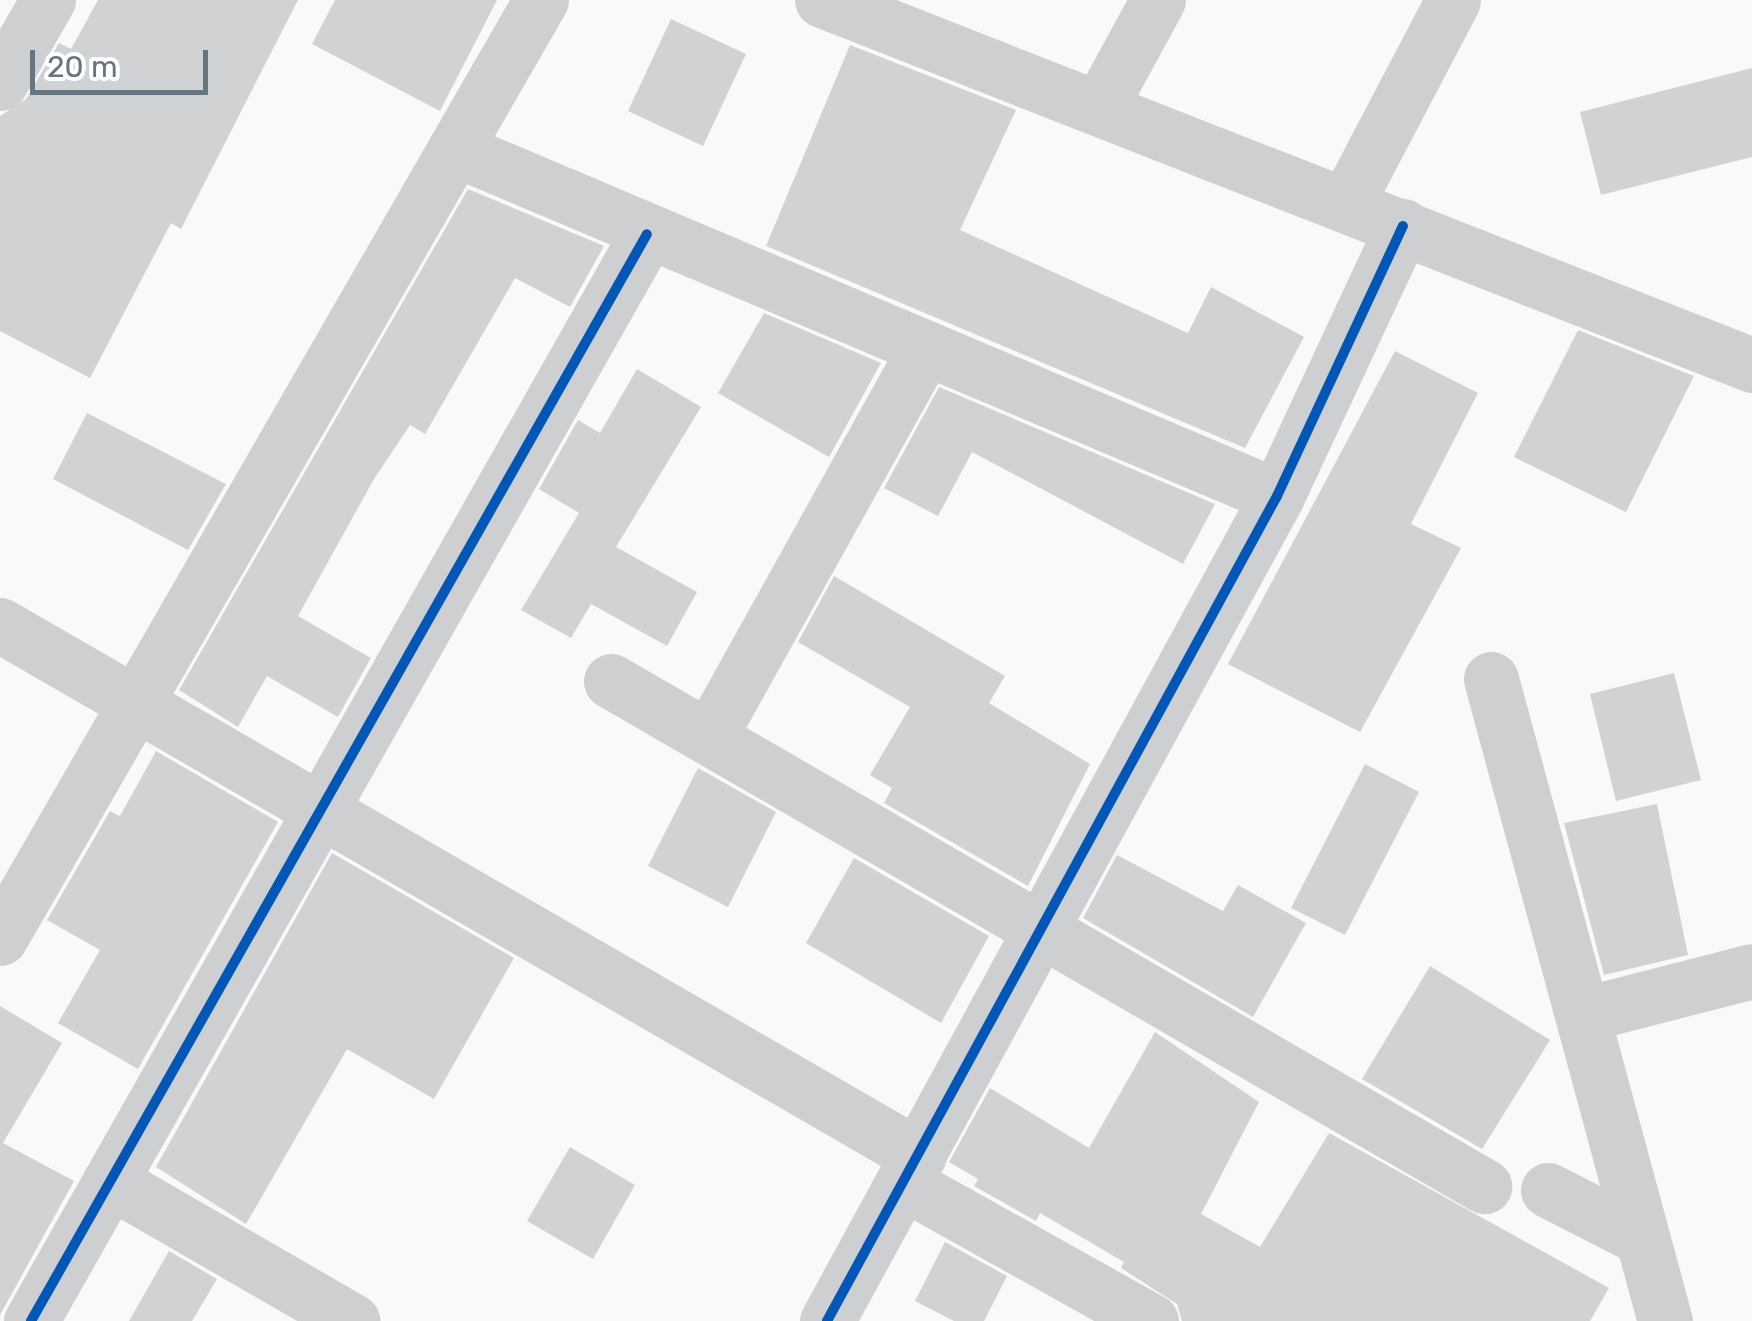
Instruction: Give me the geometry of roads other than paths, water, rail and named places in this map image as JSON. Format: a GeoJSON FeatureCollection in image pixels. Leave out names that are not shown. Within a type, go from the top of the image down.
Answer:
{"type":"FeatureCollection","features":[{"type":"Feature","properties":{"kind":"street"},"geometry":{"type":"LineString","coordinates":[[0,84],[48,0]]}},
{"type":"Feature","properties":{"kind":"street"},"geometry":{"type":"LineString","coordinates":[[0,938],[541,0]]}},
{"type":"Feature","properties":{"kind":"street"},"geometry":{"type":"LineString","coordinates":[[822,0],[1752,365]]}},
{"type":"Feature","properties":{"kind":"street"},"geometry":{"type":"LineString","coordinates":[[1099,108],[1158,0]]}},
{"type":"Feature","properties":{"kind":"street"},"geometry":{"type":"LineString","coordinates":[[1346,204],[1452,0]]}},
{"type":"Feature","properties":{"kind":"street"},"geometry":{"type":"LineString","coordinates":[[455,149],[647,234],[1277,496]]}},
{"type":"Feature","properties":{"kind":"street"},"geometry":{"type":"LineString","coordinates":[[827,1321],[1045,929],[1277,496],[1402,226]]}},
{"type":"Feature","properties":{"kind":"street"},"geometry":{"type":"LineString","coordinates":[[30,1321],[647,234]]}},
{"type":"Feature","properties":{"kind":"street"},"geometry":{"type":"LineString","coordinates":[[709,737],[925,349]]}},
{"type":"Feature","properties":{"kind":"street"},"geometry":{"type":"LineString","coordinates":[[0,625],[132,708],[318,814],[911,1170],[1151,1321]]}},
{"type":"Feature","properties":{"kind":"street"},"geometry":{"type":"LineString","coordinates":[[1491,679],[1584,1014],[1648,1290]]}},
{"type":"Feature","properties":{"kind":"street"},"geometry":{"type":"LineString","coordinates":[[611,680],[1484,1186]]}},
{"type":"Feature","properties":{"kind":"street"},"geometry":{"type":"LineString","coordinates":[[1584,1014],[1752,972]]}},
{"type":"Feature","properties":{"kind":"street"},"geometry":{"type":"LineString","coordinates":[[110,1181],[352,1321]]}},
{"type":"Feature","properties":{"kind":"street"},"geometry":{"type":"LineString","coordinates":[[1548,1190],[1648,1290]]}}]}
